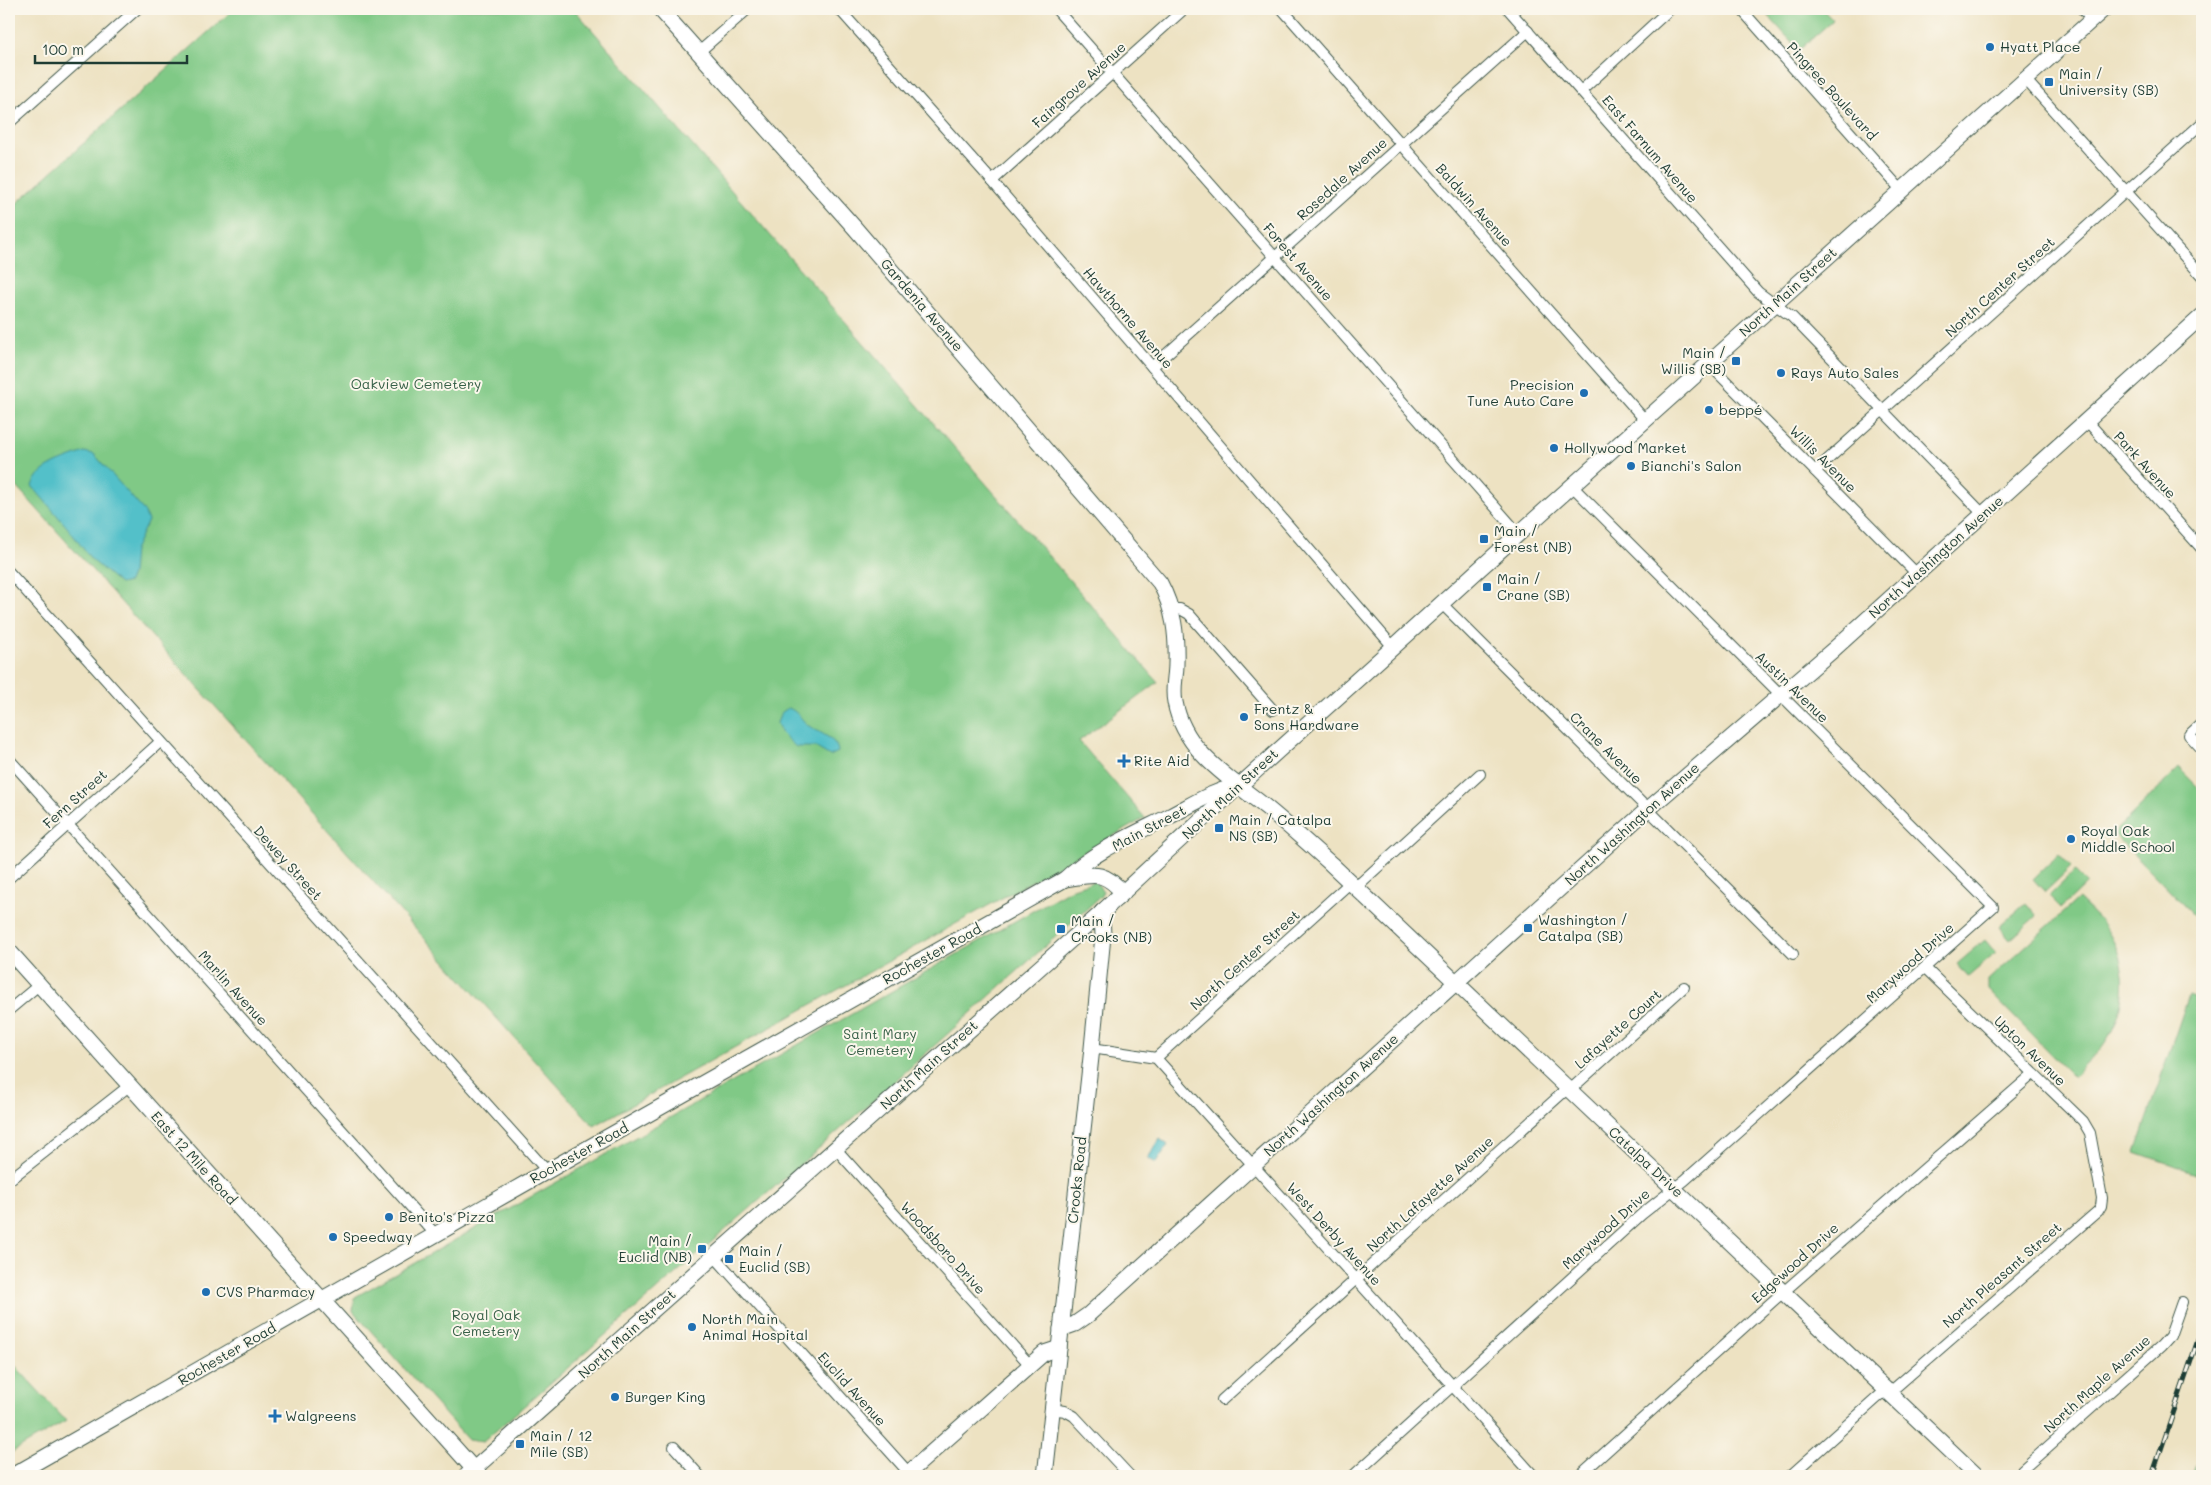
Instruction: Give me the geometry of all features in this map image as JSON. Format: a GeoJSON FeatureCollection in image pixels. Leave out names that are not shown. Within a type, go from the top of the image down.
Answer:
{"type":"FeatureCollection","features":[{"type":"Feature","properties":{"kind":"main road","name":"Gardenia Avenue"},"geometry":{"type":"LineString","coordinates":[[660,9],[860,234],[1150,570],[1160,583],[1172,609],[1175,625],[1176,665],[1173,692],[1178,718],[1186,734],[1212,765],[1295,831],[1314,849]]}},
{"type":"Feature","properties":{"kind":"main road","name":"North Main Street"},"geometry":{"type":"LineString","coordinates":[[1123,893],[1238,786],[2026,79],[2087,14],[2104,9]]}},
{"type":"Feature","properties":{"kind":"main road","name":"North Washington Avenue"},"geometry":{"type":"LineString","coordinates":[[1061,1329],[1075,1324],[1088,1315],[1648,809],[1781,695],[1984,515],[2202,316]]}},
{"type":"Feature","properties":{"kind":"main road","name":"Main Street"},"geometry":{"type":"LineString","coordinates":[[1065,879],[1076,869],[1127,838],[1214,792],[1238,786]]}},
{"type":"Feature","properties":{"kind":"main road","name":"Catalpa Drive"},"geometry":{"type":"LineString","coordinates":[[1314,849],[1977,1476]]}},
{"type":"Feature","properties":{"kind":"main road","name":"Rochester Road"},"geometry":{"type":"LineString","coordinates":[[12,1476],[1065,879],[1097,874],[1110,879],[1123,893]]}},
{"type":"Feature","properties":{"kind":"main road"},"geometry":{"type":"LineString","coordinates":[[1102,912],[1123,893]]}},
{"type":"Feature","properties":{"kind":"main road","name":"North Main Street"},"geometry":{"type":"LineString","coordinates":[[474,1474],[714,1256],[1102,912]]}},
{"type":"Feature","properties":{"kind":"main road","name":"Crooks Road"},"geometry":{"type":"LineString","coordinates":[[1044,1476],[1092,1048],[1103,936],[1102,912]]}},
{"type":"Feature","properties":{"kind":"main road","name":"East 12 Mile Road"},"geometry":{"type":"LineString","coordinates":[[9,951],[381,1364],[474,1474]]}},
{"type":"Feature","properties":{"kind":"main road"},"geometry":{"type":"LineString","coordinates":[[907,1475],[1044,1353],[1059,1348]]}},
{"type":"Feature","properties":{"kind":"street"},"geometry":{"type":"LineString","coordinates":[[9,123],[137,9]]}},
{"type":"Feature","properties":{"kind":"street"},"geometry":{"type":"LineString","coordinates":[[699,52],[748,9]]}},
{"type":"Feature","properties":{"kind":"street","name":"Hawthorne Avenue"},"geometry":{"type":"LineString","coordinates":[[839,9],[992,181],[1394,648]]}},
{"type":"Feature","properties":{"kind":"street","name":"Forest Avenue"},"geometry":{"type":"LineString","coordinates":[[1056,9],[1519,534]]}},
{"type":"Feature","properties":{"kind":"street","name":"Fairgrove Avenue"},"geometry":{"type":"LineString","coordinates":[[992,181],[1184,9]]}},
{"type":"Feature","properties":{"kind":"street","name":"Baldwin Avenue"},"geometry":{"type":"LineString","coordinates":[[1282,9],[1645,420]]}},
{"type":"Feature","properties":{"kind":"street","name":"East Farnum Avenue"},"geometry":{"type":"LineString","coordinates":[[1508,9],[1758,292],[1792,317],[1984,515]]}},
{"type":"Feature","properties":{"kind":"street"},"geometry":{"type":"LineString","coordinates":[[1581,91],[1670,9]]}},
{"type":"Feature","properties":{"kind":"street","name":"Pingree Boulevard"},"geometry":{"type":"LineString","coordinates":[[1741,9],[1902,191]]}},
{"type":"Feature","properties":{"kind":"street","name":"Rosedale Avenue"},"geometry":{"type":"LineString","coordinates":[[1152,367],[1528,31]]}},
{"type":"Feature","properties":{"kind":"street"},"geometry":{"type":"LineString","coordinates":[[2026,79],[2202,276]]}},
{"type":"Feature","properties":{"kind":"street","name":"North Center Street"},"geometry":{"type":"LineString","coordinates":[[1815,471],[2202,123]]}},
{"type":"Feature","properties":{"kind":"street","name":"Willis Avenue"},"geometry":{"type":"LineString","coordinates":[[1709,364],[1917,574]]}},
{"type":"Feature","properties":{"kind":"street","name":"Park Avenue"},"geometry":{"type":"LineString","coordinates":[[2087,421],[2202,549]]}},
{"type":"Feature","properties":{"kind":"street","name":"Austin Avenue"},"geometry":{"type":"LineString","coordinates":[[1572,486],[1992,908]]}},
{"type":"Feature","properties":{"kind":"street","name":"Dewey Street"},"geometry":{"type":"LineString","coordinates":[[9,572],[548,1172]]}},
{"type":"Feature","properties":{"kind":"street","name":"Crane Avenue"},"geometry":{"type":"LineString","coordinates":[[1442,604],[1793,954]]}},
{"type":"Feature","properties":{"kind":"street"},"geometry":{"type":"LineString","coordinates":[[1172,609],[1180,609],[1189,614],[1274,710]]}},
{"type":"Feature","properties":{"kind":"street"},"geometry":{"type":"LineString","coordinates":[[2202,723],[2189,735],[2202,749]]}},
{"type":"Feature","properties":{"kind":"street","name":"Fern Street"},"geometry":{"type":"LineString","coordinates":[[9,878],[160,742]]}},
{"type":"Feature","properties":{"kind":"street","name":"Marlin Avenue"},"geometry":{"type":"LineString","coordinates":[[9,760],[436,1235]]}},
{"type":"Feature","properties":{"kind":"street","name":"North Center Street"},"geometry":{"type":"LineString","coordinates":[[1156,1058],[1480,774]]}},
{"type":"Feature","properties":{"kind":"street","name":"Marywood Drive"},"geometry":{"type":"LineString","coordinates":[[1353,1476],[1642,1214],[1685,1180],[1992,908]]}},
{"type":"Feature","properties":{"kind":"street","name":"Upton Avenue"},"geometry":{"type":"LineString","coordinates":[[1925,968],[2087,1127],[2096,1165]]}},
{"type":"Feature","properties":{"kind":"street"},"geometry":{"type":"LineString","coordinates":[[9,1010],[40,984]]}},
{"type":"Feature","properties":{"kind":"street","name":"Lafayette Court"},"geometry":{"type":"LineString","coordinates":[[1569,1089],[1684,988]]}},
{"type":"Feature","properties":{"kind":"street"},"geometry":{"type":"LineString","coordinates":[[1092,1048],[1156,1058]]}},
{"type":"Feature","properties":{"kind":"street","name":"West Derby Avenue"},"geometry":{"type":"LineString","coordinates":[[1156,1058],[1534,1476]]}},
{"type":"Feature","properties":{"kind":"street","name":"Edgewood Drive"},"geometry":{"type":"LineString","coordinates":[[1579,1476],[1783,1292],[2033,1074]]}},
{"type":"Feature","properties":{"kind":"street"},"geometry":{"type":"LineString","coordinates":[[9,1180],[129,1086]]}},
{"type":"Feature","properties":{"kind":"street","name":"North Lafayette Avenue"},"geometry":{"type":"LineString","coordinates":[[1222,1400],[1569,1089]]}},
{"type":"Feature","properties":{"kind":"street","name":"Woodsboro Drive"},"geometry":{"type":"LineString","coordinates":[[836,1149],[1030,1365]]}},
{"type":"Feature","properties":{"kind":"street","name":"North Pleasant Street"},"geometry":{"type":"LineString","coordinates":[[1790,1476],[2098,1211],[2102,1198],[2096,1165]]}},
{"type":"Feature","properties":{"kind":"street","name":"Euclid Avenue"},"geometry":{"type":"LineString","coordinates":[[714,1256],[907,1475]]}},
{"type":"Feature","properties":{"kind":"street","name":"North Maple Avenue"},"geometry":{"type":"LineString","coordinates":[[2015,1476],[2162,1346],[2170,1336],[2182,1302]]}},
{"type":"Feature","properties":{"kind":"street"},"geometry":{"type":"LineString","coordinates":[[1052,1409],[1065,1411],[1074,1416],[1130,1476]]}},
{"type":"Feature","properties":{"kind":"street"},"geometry":{"type":"LineString","coordinates":[[674,1447],[700,1476]]}},
{"type":"Feature","properties":{"kind":"green space","name":"Oakview Cemetery"},"geometry":{"type":"Polygon","coordinates":[[[234,9],[574,9],[1158,682],[1079,741],[1145,818],[594,1126],[9,478],[9,210],[234,9]]]}},
{"type":"Feature","properties":{"kind":"green space"},"geometry":{"type":"Polygon","coordinates":[[[1762,9],[1822,9],[1833,20],[1799,50],[1762,9]]]}},
{"type":"Feature","properties":{"kind":"green space"},"geometry":{"type":"Polygon","coordinates":[[[2179,768],[2202,791],[2202,924],[2113,833],[2179,768]]]}},
{"type":"Feature","properties":{"kind":"green space"},"geometry":{"type":"Polygon","coordinates":[[[2059,854],[2071,867],[2045,892],[2033,879],[2059,854]]]}},
{"type":"Feature","properties":{"kind":"green space"},"geometry":{"type":"Polygon","coordinates":[[[2075,871],[2087,883],[2061,908],[2049,896],[2075,871]]]}},
{"type":"Feature","properties":{"kind":"green space","name":"Royal Oak Cemetery"},"geometry":{"type":"Polygon","coordinates":[[[1095,881],[1103,891],[1101,896],[874,1100],[483,1442],[468,1440],[353,1311],[355,1297],[1073,888],[1095,881]]]}},
{"type":"Feature","properties":{"kind":"green space"},"geometry":{"type":"Polygon","coordinates":[[[2078,899],[2104,926],[2115,945],[2121,961],[2123,993],[2115,1024],[2108,1038],[2098,1052],[2073,1077],[1988,990],[1988,980],[2078,899]]]}},
{"type":"Feature","properties":{"kind":"green space"},"geometry":{"type":"Polygon","coordinates":[[[2026,903],[2037,916],[2010,940],[1999,927],[2026,903]]]}},
{"type":"Feature","properties":{"kind":"green space"},"geometry":{"type":"Polygon","coordinates":[[[1985,940],[1996,953],[1968,977],[1957,964],[1985,940]]]}},
{"type":"Feature","properties":{"kind":"green space"},"geometry":{"type":"Polygon","coordinates":[[[2189,995],[2202,1000],[2202,1175],[2135,1152],[2189,995]]]}},
{"type":"Feature","properties":{"kind":"green space"},"geometry":{"type":"Polygon","coordinates":[[[9,1359],[66,1421],[9,1454],[9,1359]]]}},
{"type":"Feature","properties":{"kind":"green space"},"geometry":{"type":"Polygon","coordinates":[[[2202,1449],[2202,1476],[2193,1476],[2202,1449]]]}},
{"type":"Feature","properties":{"kind":"water"},"geometry":{"type":"Polygon","coordinates":[[[84,452],[94,454],[144,511],[148,521],[134,550],[132,574],[129,582],[120,584],[91,559],[32,486],[47,468],[84,452]]]}},
{"type":"Feature","properties":{"kind":"water"},"geometry":{"type":"Polygon","coordinates":[[[788,708],[794,711],[809,726],[831,739],[838,752],[830,756],[815,747],[796,747],[782,734],[777,723],[781,713],[788,708]]]}},
{"type":"Feature","properties":{"kind":"water"},"geometry":{"type":"Polygon","coordinates":[[[1160,1139],[1168,1145],[1156,1163],[1148,1158],[1160,1139]]]}},
{"type":"Feature","properties":{"kind":"railway"},"geometry":{"type":"LineString","coordinates":[[2152,1476],[2202,1328]]}},
{"type":"Feature","properties":{"kind":"place","name":"Hyatt Place"},"geometry":{"type":"Point","coordinates":[1990,47]}},
{"type":"Feature","properties":{"kind":"place","name":"Main / University (SB)"},"geometry":{"type":"Point","coordinates":[2049,82]}},
{"type":"Feature","properties":{"kind":"place","name":"Main / Willis (SB)"},"geometry":{"type":"Point","coordinates":[1736,361]}},
{"type":"Feature","properties":{"kind":"place","name":"Rays Auto Sales"},"geometry":{"type":"Point","coordinates":[1781,373]}},
{"type":"Feature","properties":{"kind":"place","name":"Precision Tune Auto Care"},"geometry":{"type":"Point","coordinates":[1584,393]}},
{"type":"Feature","properties":{"kind":"place","name":"beppé"},"geometry":{"type":"Point","coordinates":[1709,410]}},
{"type":"Feature","properties":{"kind":"place","name":"Hollywood Market"},"geometry":{"type":"Point","coordinates":[1554,448]}},
{"type":"Feature","properties":{"kind":"place","name":"Bianchi's Salon"},"geometry":{"type":"Point","coordinates":[1631,466]}},
{"type":"Feature","properties":{"kind":"place","name":"Main / Forest (NB)"},"geometry":{"type":"Point","coordinates":[1484,539]}},
{"type":"Feature","properties":{"kind":"place","name":"Main / Crane (SB)"},"geometry":{"type":"Point","coordinates":[1487,587]}},
{"type":"Feature","properties":{"kind":"place","name":"Frentz & Sons Hardware"},"geometry":{"type":"Point","coordinates":[1244,717]}},
{"type":"Feature","properties":{"kind":"place","name":"Rite Aid"},"geometry":{"type":"Point","coordinates":[1124,761]}},
{"type":"Feature","properties":{"kind":"place","name":"Main / Catalpa NS (SB)"},"geometry":{"type":"Point","coordinates":[1219,828]}},
{"type":"Feature","properties":{"kind":"place","name":"Royal Oak Middle School"},"geometry":{"type":"Point","coordinates":[2071,839]}},
{"type":"Feature","properties":{"kind":"place","name":"Washington / Catalpa (SB)"},"geometry":{"type":"Point","coordinates":[1528,928]}},
{"type":"Feature","properties":{"kind":"place","name":"Main / Crooks (NB)"},"geometry":{"type":"Point","coordinates":[1061,929]}},
{"type":"Feature","properties":{"kind":"place","name":"Benito's Pizza"},"geometry":{"type":"Point","coordinates":[389,1217]}},
{"type":"Feature","properties":{"kind":"place","name":"Speedway"},"geometry":{"type":"Point","coordinates":[333,1237]}},
{"type":"Feature","properties":{"kind":"place","name":"Main / Euclid (NB)"},"geometry":{"type":"Point","coordinates":[702,1249]}},
{"type":"Feature","properties":{"kind":"place","name":"Main / Euclid (SB)"},"geometry":{"type":"Point","coordinates":[729,1259]}},
{"type":"Feature","properties":{"kind":"place","name":"CVS Pharmacy"},"geometry":{"type":"Point","coordinates":[206,1292]}},
{"type":"Feature","properties":{"kind":"place","name":"North Main Animal Hospital"},"geometry":{"type":"Point","coordinates":[692,1327]}},
{"type":"Feature","properties":{"kind":"place","name":"Burger King"},"geometry":{"type":"Point","coordinates":[615,1397]}},
{"type":"Feature","properties":{"kind":"place","name":"Walgreens"},"geometry":{"type":"Point","coordinates":[275,1416]}},
{"type":"Feature","properties":{"kind":"place","name":"Main / 12 Mile (SB)"},"geometry":{"type":"Point","coordinates":[520,1444]}},
{"type":"Feature","properties":{"kind":"park label","name":"Saint Mary Cemetery"},"geometry":{"type":"Point","coordinates":[880,1042]}}]}
